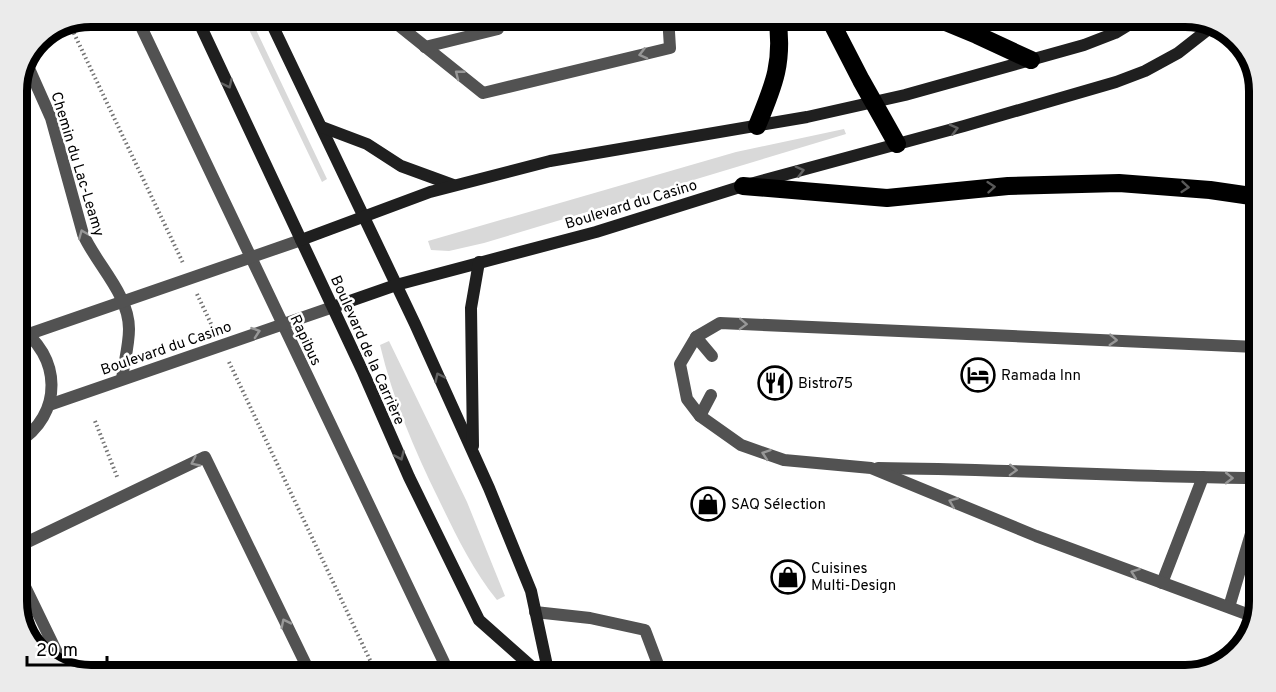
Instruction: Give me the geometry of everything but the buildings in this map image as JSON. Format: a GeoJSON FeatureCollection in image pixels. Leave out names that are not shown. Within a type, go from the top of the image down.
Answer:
{"type":"FeatureCollection","features":[{"type":"Feature","properties":{"kind":"highway"},"geometry":{"type":"LineString","coordinates":[[758,126],[779,66],[778,27]]}},
{"type":"Feature","properties":{"kind":"highway"},"geometry":{"type":"LineString","coordinates":[[834,27],[897,144]]}},
{"type":"Feature","properties":{"kind":"highway"},"geometry":{"type":"LineString","coordinates":[[959,27],[1031,60]]}},
{"type":"Feature","properties":{"kind":"highway"},"geometry":{"type":"LineString","coordinates":[[743,186],[887,198],[1008,186],[1119,183],[1210,189],[1249,196]]}},
{"type":"Feature","properties":{"kind":"main road","name":"Boulevard de la Carrière"},"geometry":{"type":"LineString","coordinates":[[201,27],[333,307],[409,477],[479,620],[530,665]]}},
{"type":"Feature","properties":{"kind":"main road"},"geometry":{"type":"LineString","coordinates":[[273,27],[474,453],[531,591],[547,665]]}},
{"type":"Feature","properties":{"kind":"main road"},"geometry":{"type":"LineString","coordinates":[[301,240],[453,185],[572,156],[758,126],[873,102],[1031,60],[1094,41],[1126,27]]}},
{"type":"Feature","properties":{"kind":"main road","name":"Boulevard du Casino"},"geometry":{"type":"LineString","coordinates":[[333,307],[396,285],[596,232],[743,186],[1048,102],[1128,77],[1178,53],[1207,30]]}},
{"type":"Feature","properties":{"kind":"main road"},"geometry":{"type":"LineString","coordinates":[[322,127],[367,144],[401,166],[453,185]]}},
{"type":"Feature","properties":{"kind":"main road"},"geometry":{"type":"LineString","coordinates":[[474,453],[471,308],[479,262]]}},
{"type":"Feature","properties":{"kind":"lane","name":"Rapibus"},"geometry":{"type":"LineString","coordinates":[[141,27],[445,665]]}},
{"type":"Feature","properties":{"kind":"lane"},"geometry":{"type":"LineString","coordinates":[[400,27],[483,93],[670,48],[669,27]]}},
{"type":"Feature","properties":{"kind":"lane"},"geometry":{"type":"LineString","coordinates":[[425,47],[498,29]]}},
{"type":"Feature","properties":{"kind":"lane","name":"Chemin du Lac-Leamy"},"geometry":{"type":"LineString","coordinates":[[30,71],[51,118],[83,234],[122,302],[129,320],[122,379]]}},
{"type":"Feature","properties":{"kind":"lane"},"geometry":{"type":"LineString","coordinates":[[27,436],[40,422],[49,405],[52,386],[50,366],[41,348],[29,334],[301,240]]}},
{"type":"Feature","properties":{"kind":"lane","name":"Boulevard du Casino"},"geometry":{"type":"LineString","coordinates":[[49,405],[333,307]]}},
{"type":"Feature","properties":{"kind":"lane"},"geometry":{"type":"LineString","coordinates":[[1249,346],[720,323],[696,337],[680,364],[687,399],[700,416],[741,445],[784,460],[871,468],[990,469],[1249,478]]}},
{"type":"Feature","properties":{"kind":"lane"},"geometry":{"type":"LineString","coordinates":[[696,337],[712,356]]}},
{"type":"Feature","properties":{"kind":"lane"},"geometry":{"type":"LineString","coordinates":[[700,416],[711,395]]}},
{"type":"Feature","properties":{"kind":"lane"},"geometry":{"type":"LineString","coordinates":[[27,542],[205,457],[306,665]]}},
{"type":"Feature","properties":{"kind":"lane"},"geometry":{"type":"LineString","coordinates":[[871,468],[1036,536],[1247,614]]}},
{"type":"Feature","properties":{"kind":"lane"},"geometry":{"type":"LineString","coordinates":[[1162,583],[1203,477]]}},
{"type":"Feature","properties":{"kind":"lane"},"geometry":{"type":"LineString","coordinates":[[1229,607],[1249,549]]}},
{"type":"Feature","properties":{"kind":"lane"},"geometry":{"type":"LineString","coordinates":[[27,591],[57,655]]}},
{"type":"Feature","properties":{"kind":"lane"},"geometry":{"type":"LineString","coordinates":[[535,612],[590,618],[645,630],[658,665]]}},
{"type":"Feature","properties":{"kind":"path"},"geometry":{"type":"LineString","coordinates":[[72,30],[177,250]]}},
{"type":"Feature","properties":{"kind":"path"},"geometry":{"type":"LineString","coordinates":[[196,293],[208,318]]}},
{"type":"Feature","properties":{"kind":"path"},"geometry":{"type":"LineString","coordinates":[[233,373],[372,665]]}},
{"type":"Feature","properties":{"kind":"path"},"geometry":{"type":"LineString","coordinates":[[95,421],[110,463]]}},
{"type":"Feature","properties":{"kind":"shaded area"},"geometry":{"type":"Polygon","coordinates":[[[248,27],[255,27],[327,179],[322,182],[248,27]]]}},
{"type":"Feature","properties":{"kind":"shaded area"},"geometry":{"type":"Polygon","coordinates":[[[844,129],[846,134],[484,243],[449,251],[431,250],[428,241],[736,152],[844,129]]]}},
{"type":"Feature","properties":{"kind":"shaded area"},"geometry":{"type":"Polygon","coordinates":[[[389,341],[467,502],[505,596],[497,600],[465,552],[413,443],[391,385],[380,345],[389,341]]]}},
{"type":"Feature","properties":{"kind":"place","name":"Ramada Inn"},"geometry":{"type":"Point","coordinates":[978,375]}},
{"type":"Feature","properties":{"kind":"place","name":"Bistro75"},"geometry":{"type":"Point","coordinates":[775,383]}},
{"type":"Feature","properties":{"kind":"place","name":"SAQ Sélection"},"geometry":{"type":"Point","coordinates":[708,504]}},
{"type":"Feature","properties":{"kind":"place","name":"Cuisines Multi-Design"},"geometry":{"type":"Point","coordinates":[788,577]}}]}
